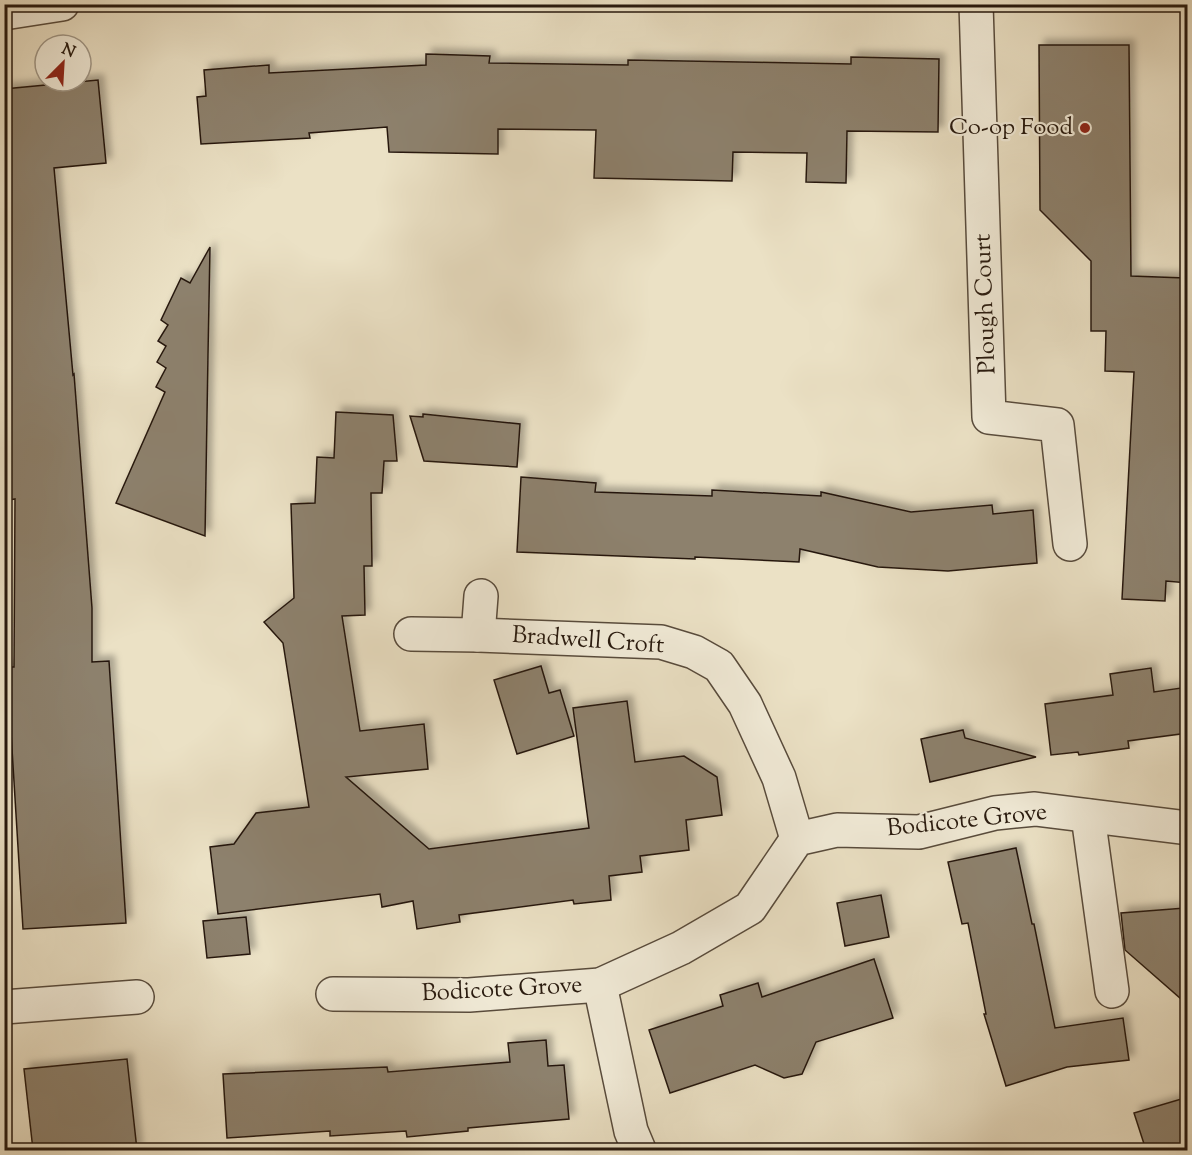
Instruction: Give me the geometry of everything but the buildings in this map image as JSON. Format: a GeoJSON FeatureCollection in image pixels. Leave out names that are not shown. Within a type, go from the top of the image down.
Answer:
{"type":"FeatureCollection","features":[{"type":"Feature","properties":{"kind":"street"},"geometry":{"type":"LineString","coordinates":[[4,13],[62,4]]}},
{"type":"Feature","properties":{"kind":"street","name":"Plough Court"},"geometry":{"type":"LineString","coordinates":[[976,4],[989,417],[1057,425],[1070,544]]}},
{"type":"Feature","properties":{"kind":"street","name":"Bradwell Croft"},"geometry":{"type":"LineString","coordinates":[[478,634],[481,596]]}},
{"type":"Feature","properties":{"kind":"street","name":"Bradwell Croft"},"geometry":{"type":"LineString","coordinates":[[411,634],[478,634],[661,642],[694,652],[719,666],[745,704],[779,778],[797,839]]}},
{"type":"Feature","properties":{"kind":"street","name":"Bodicote Grove"},"geometry":{"type":"LineString","coordinates":[[333,994],[469,995],[600,985],[681,948],[750,908],[797,839],[837,830],[919,832],[995,813],[1035,809],[1188,828]]}},
{"type":"Feature","properties":{"kind":"street"},"geometry":{"type":"LineString","coordinates":[[1088,816],[1112,991]]}},
{"type":"Feature","properties":{"kind":"street"},"geometry":{"type":"LineString","coordinates":[[600,985],[631,1131],[639,1150]]}},
{"type":"Feature","properties":{"kind":"street"},"geometry":{"type":"LineString","coordinates":[[4,1007],[137,997]]}},
{"type":"Feature","properties":{"kind":"place","name":"Co-op Food"},"geometry":{"type":"Point","coordinates":[1085,128]}}]}
